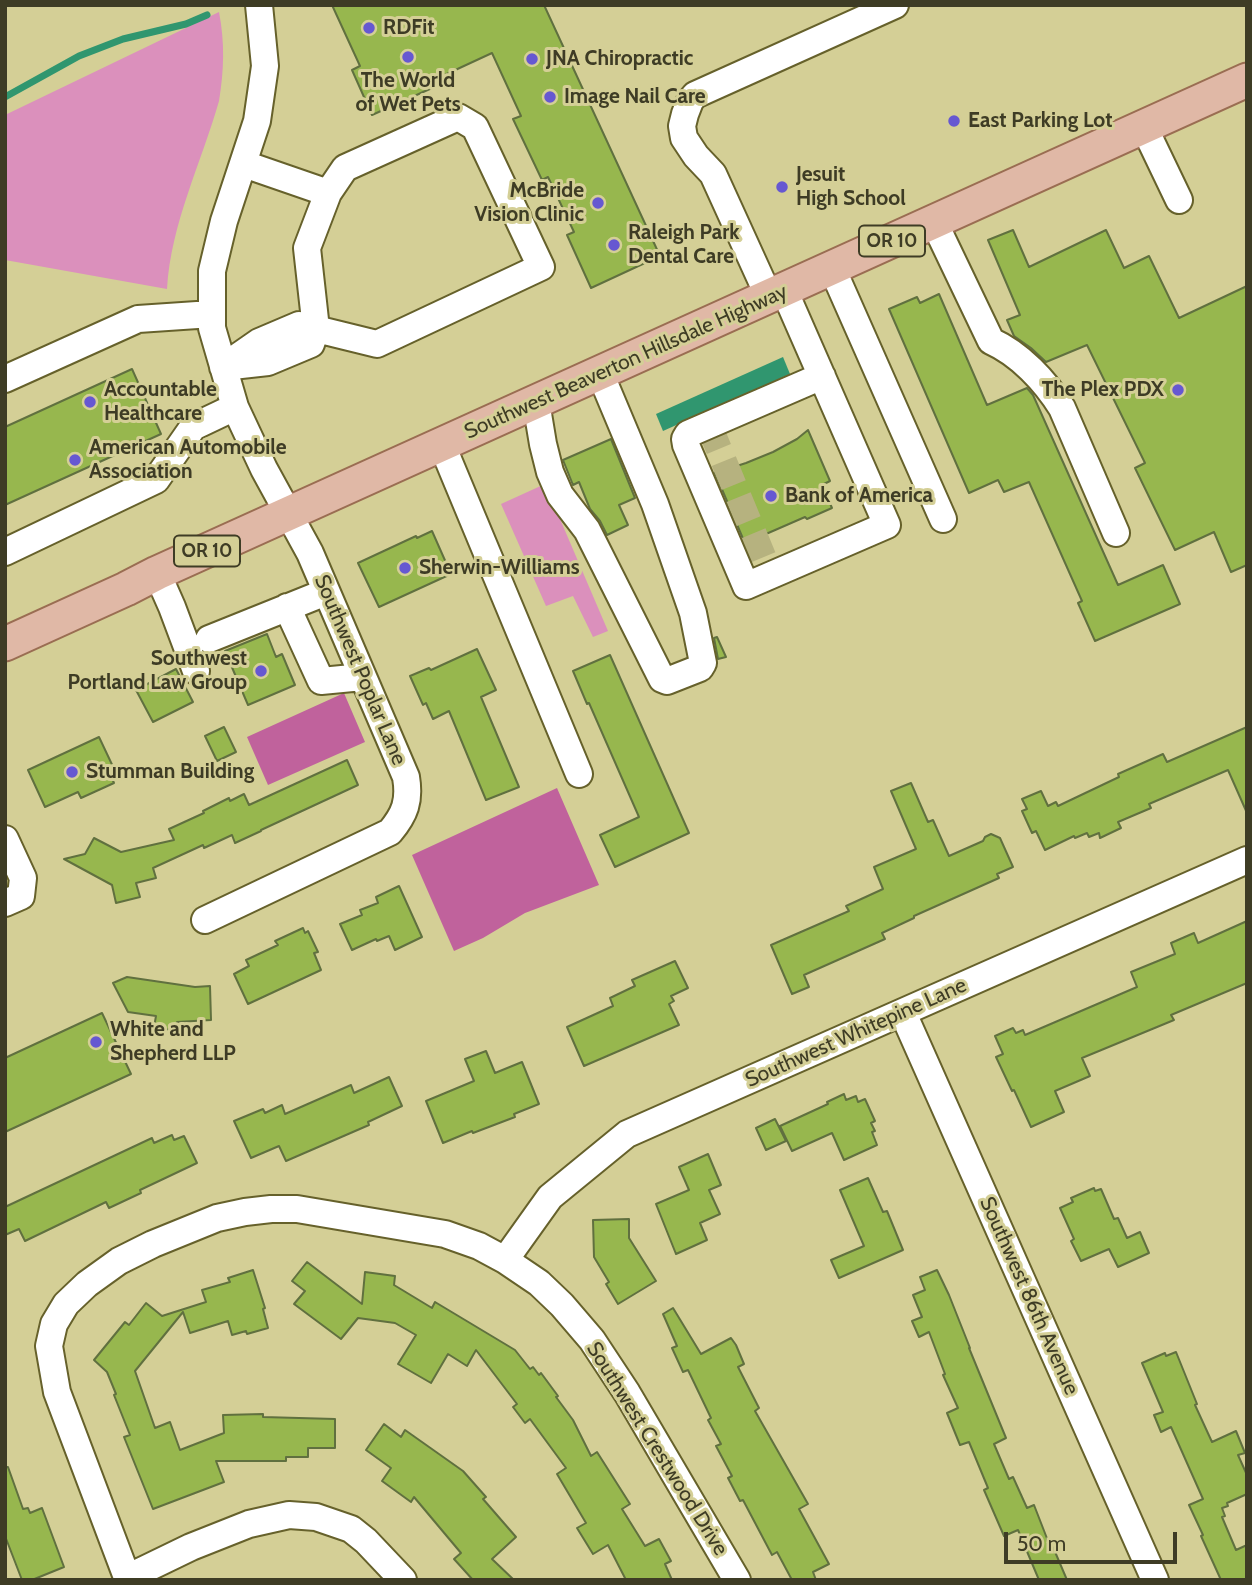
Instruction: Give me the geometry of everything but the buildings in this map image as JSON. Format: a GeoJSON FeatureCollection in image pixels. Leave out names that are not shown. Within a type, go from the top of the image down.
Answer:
{"type":"FeatureCollection","features":[{"type":"Feature","properties":{"kind":"main road","name":"Southwest Beaverton Hillsdale Highway"},"geometry":{"type":"LineString","coordinates":[[5,644],[1247,80]]}},
{"type":"Feature","properties":{"kind":"street","name":"Southwest Poplar Lane"},"geometry":{"type":"LineString","coordinates":[[205,920],[390,832],[401,819],[408,790],[406,777],[310,554],[264,469],[235,407],[212,328],[212,271],[224,220],[257,121],[265,66],[259,5]]}},
{"type":"Feature","properties":{"kind":"street"},"geometry":{"type":"LineString","coordinates":[[822,376],[688,434],[685,439],[685,445],[746,586],[887,525],[822,376],[713,174],[684,138],[682,126],[690,101],[695,95],[895,5]]}},
{"type":"Feature","properties":{"kind":"street"},"geometry":{"type":"LineString","coordinates":[[223,367],[259,342],[299,325],[377,344],[541,267],[475,127],[458,117],[345,168],[328,193],[307,248],[316,329]]}},
{"type":"Feature","properties":{"kind":"street"},"geometry":{"type":"LineString","coordinates":[[1144,127],[1179,200]]}},
{"type":"Feature","properties":{"kind":"street"},"geometry":{"type":"LineString","coordinates":[[244,164],[328,193]]}},
{"type":"Feature","properties":{"kind":"street"},"geometry":{"type":"LineString","coordinates":[[934,222],[991,341],[1018,358],[1052,392],[1062,408],[1116,533]]}},
{"type":"Feature","properties":{"kind":"street"},"geometry":{"type":"LineString","coordinates":[[832,268],[943,519]]}},
{"type":"Feature","properties":{"kind":"street"},"geometry":{"type":"LineString","coordinates":[[5,379],[138,319],[212,314]]}},
{"type":"Feature","properties":{"kind":"street"},"geometry":{"type":"LineString","coordinates":[[536,402],[550,472],[560,495],[587,530],[662,680],[667,681],[700,668],[703,663],[693,613],[655,504],[600,373]]}},
{"type":"Feature","properties":{"kind":"street"},"geometry":{"type":"LineString","coordinates":[[5,552],[156,480],[194,427],[235,407]]}},
{"type":"Feature","properties":{"kind":"street"},"geometry":{"type":"LineString","coordinates":[[442,444],[579,774]]}},
{"type":"Feature","properties":{"kind":"street"},"geometry":{"type":"LineString","coordinates":[[157,573],[195,671]]}},
{"type":"Feature","properties":{"kind":"street"},"geometry":{"type":"LineString","coordinates":[[209,639],[326,592]]}},
{"type":"Feature","properties":{"kind":"street"},"geometry":{"type":"LineString","coordinates":[[287,607],[321,681],[363,677]]}},
{"type":"Feature","properties":{"kind":"street"},"geometry":{"type":"LineString","coordinates":[[5,839],[23,878],[21,895],[5,903]]}},
{"type":"Feature","properties":{"kind":"street","name":"Southwest Whitepine Lane"},"geometry":{"type":"LineString","coordinates":[[505,1260],[550,1197],[627,1134],[1247,860]]}},
{"type":"Feature","properties":{"kind":"street","name":"Southwest 86th Avenue"},"geometry":{"type":"LineString","coordinates":[[903,1013],[1155,1580]]}},
{"type":"Feature","properties":{"kind":"street","name":"Southwest Crestwood Drive"},"geometry":{"type":"LineString","coordinates":[[127,1579],[57,1392],[50,1346],[54,1324],[66,1304],[87,1284],[119,1261],[153,1244],[217,1219],[245,1212],[297,1209],[445,1234],[479,1246],[539,1283],[592,1340],[627,1393],[737,1580]]}},
{"type":"Feature","properties":{"kind":"street"},"geometry":{"type":"LineString","coordinates":[[127,1579],[191,1547],[249,1524],[289,1515],[316,1517],[351,1529],[403,1580]]}},
{"type":"Feature","properties":{"kind":"shaded area"},"geometry":{"type":"Polygon","coordinates":[[[219,12],[223,57],[219,101],[180,217],[167,289],[5,260],[5,115],[219,12]]]}},
{"type":"Feature","properties":{"kind":"shaded area"},"geometry":{"type":"Polygon","coordinates":[[[783,357],[790,374],[663,431],[656,414],[783,357]]]}},
{"type":"Feature","properties":{"kind":"shaded area"},"geometry":{"type":"Polygon","coordinates":[[[545,484],[608,631],[593,637],[573,596],[546,606],[501,504],[545,484]]]}},
{"type":"Feature","properties":{"kind":"shaded area"},"geometry":{"type":"Polygon","coordinates":[[[344,693],[365,742],[268,785],[247,737],[344,693]]]}},
{"type":"Feature","properties":{"kind":"shaded area"},"geometry":{"type":"Polygon","coordinates":[[[557,788],[599,885],[525,913],[483,938],[454,951],[412,855],[557,788]]]}},
{"type":"Feature","properties":{"kind":"waterway"},"geometry":{"type":"LineString","coordinates":[[5,97],[79,56],[123,39],[186,24],[207,15]]}},
{"type":"Feature","properties":{"kind":"tunnel"},"geometry":{"type":"LineString","coordinates":[[709,425],[771,576]]}},
{"type":"Feature","properties":{"kind":"place","name":"RDFit"},"geometry":{"type":"Point","coordinates":[369,28]}},
{"type":"Feature","properties":{"kind":"place","name":"The World of Wet Pets"},"geometry":{"type":"Point","coordinates":[408,57]}},
{"type":"Feature","properties":{"kind":"place","name":"JNA Chiropractic"},"geometry":{"type":"Point","coordinates":[532,59]}},
{"type":"Feature","properties":{"kind":"place","name":"Image Nail Care"},"geometry":{"type":"Point","coordinates":[550,97]}},
{"type":"Feature","properties":{"kind":"place","name":"East Parking Lot"},"geometry":{"type":"Point","coordinates":[954,121]}},
{"type":"Feature","properties":{"kind":"place","name":"Jesuit High School"},"geometry":{"type":"Point","coordinates":[782,187]}},
{"type":"Feature","properties":{"kind":"place","name":"McBride Vision Clinic"},"geometry":{"type":"Point","coordinates":[598,203]}},
{"type":"Feature","properties":{"kind":"place","name":"Raleigh Park Dental Care"},"geometry":{"type":"Point","coordinates":[614,245]}},
{"type":"Feature","properties":{"kind":"place","name":"The Plex PDX"},"geometry":{"type":"Point","coordinates":[1178,390]}},
{"type":"Feature","properties":{"kind":"place","name":"Accountable Healthcare"},"geometry":{"type":"Point","coordinates":[90,402]}},
{"type":"Feature","properties":{"kind":"place","name":"American Automobile Association"},"geometry":{"type":"Point","coordinates":[75,460]}},
{"type":"Feature","properties":{"kind":"place","name":"Bank of America"},"geometry":{"type":"Point","coordinates":[771,496]}},
{"type":"Feature","properties":{"kind":"place","name":"Sherwin-Williams"},"geometry":{"type":"Point","coordinates":[405,568]}},
{"type":"Feature","properties":{"kind":"place","name":"Southwest Portland Law Group"},"geometry":{"type":"Point","coordinates":[261,671]}},
{"type":"Feature","properties":{"kind":"place","name":"Stumman Building"},"geometry":{"type":"Point","coordinates":[72,772]}},
{"type":"Feature","properties":{"kind":"place","name":"White and Shepherd LLP"},"geometry":{"type":"Point","coordinates":[96,1042]}}]}
